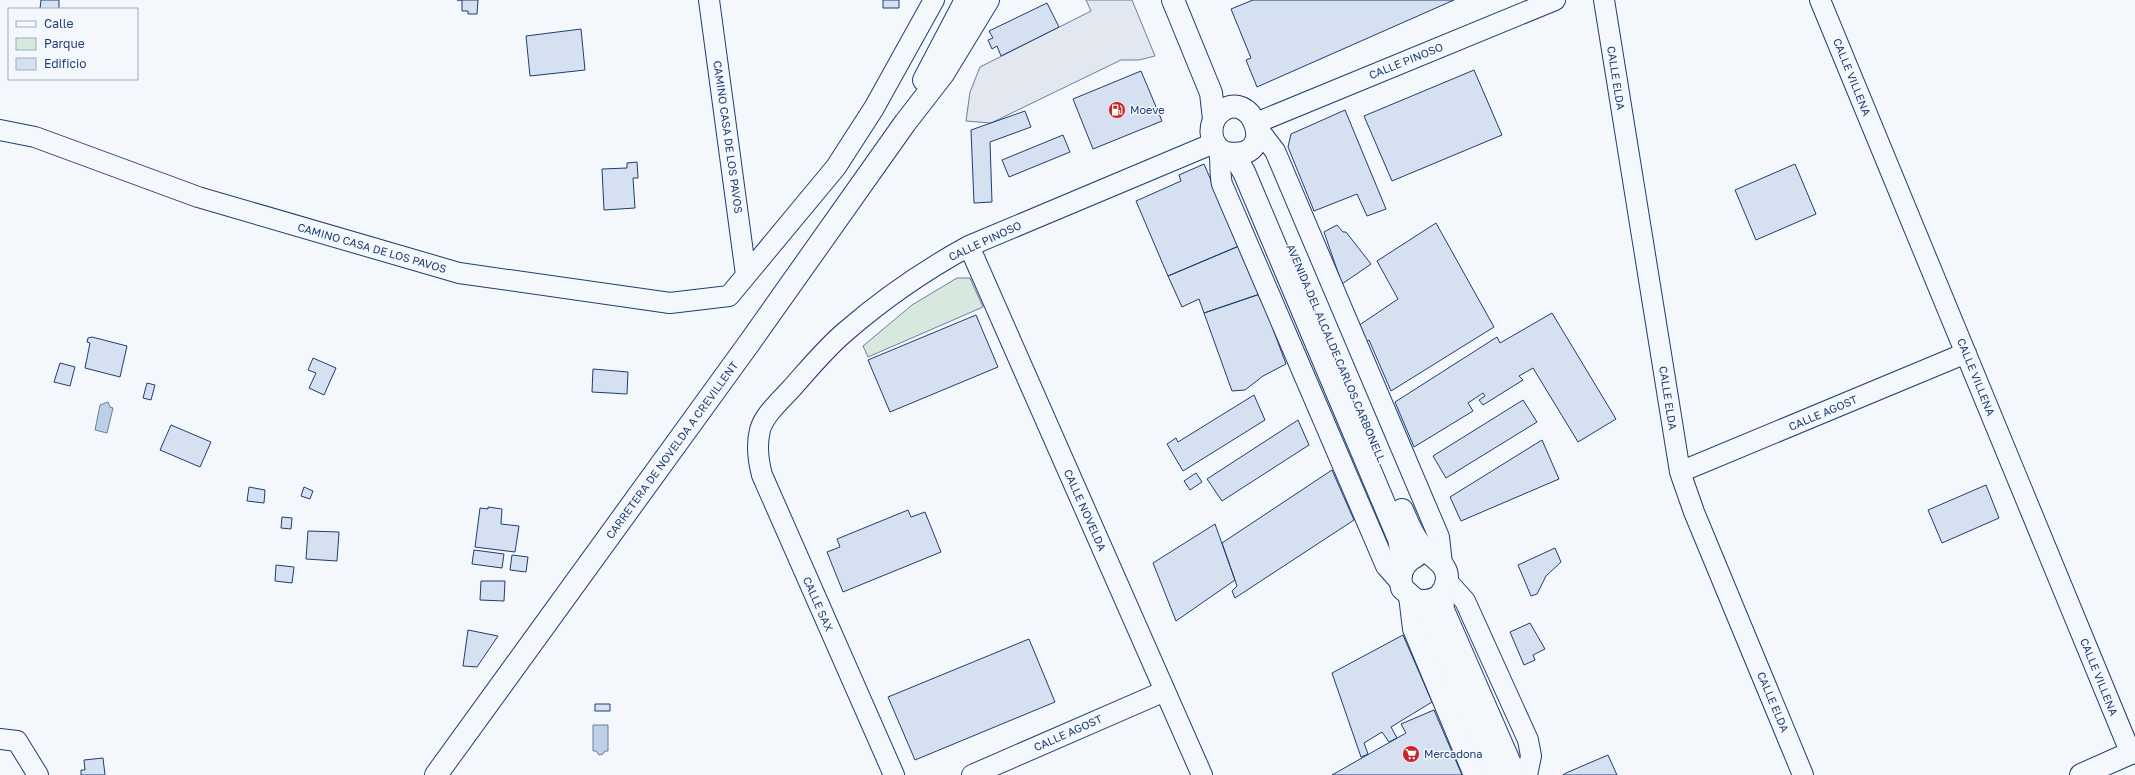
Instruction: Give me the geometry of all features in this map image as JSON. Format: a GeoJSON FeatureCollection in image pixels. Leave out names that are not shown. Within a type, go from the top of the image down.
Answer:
{"type":"FeatureCollection","features":[{"type":"Feature","properties":{"kind":"main road"},"geometry":{"type":"LineString","coordinates":[[905,124],[917,94],[966,0]]}},
{"type":"Feature","properties":{"kind":"main road"},"geometry":{"type":"LineString","coordinates":[[905,124],[943,74],[988,0]]}},
{"type":"Feature","properties":{"kind":"main road"},"geometry":{"type":"LineString","coordinates":[[1173,0],[1211,93],[1214,119],[1211,133],[1220,148],[1242,153],[1252,126]]}},
{"type":"Feature","properties":{"kind":"main road"},"geometry":{"type":"LineString","coordinates":[[1187,0],[1224,87],[1252,126]]}},
{"type":"Feature","properties":{"kind":"main road"},"geometry":{"type":"LineString","coordinates":[[1214,119],[1225,110],[1252,126]]}},
{"type":"Feature","properties":{"kind":"main road","name":"CARRETERA DE NOVELDA A CREVILLENT"},"geometry":{"type":"LineString","coordinates":[[436,775],[750,342],[905,124]]}},
{"type":"Feature","properties":{"kind":"main road","name":"AVENIDA DEL ALCALDE CARLOS CARBONELL"},"geometry":{"type":"LineString","coordinates":[[1252,126],[1258,169],[1413,535],[1441,573]]}},
{"type":"Feature","properties":{"kind":"main road","name":"AVENIDA DEL ALCALDE CARLOS CARBONELL"},"geometry":{"type":"LineString","coordinates":[[1220,148],[1237,162],[1244,172],[1399,539],[1407,586]]}},
{"type":"Feature","properties":{"kind":"main road"},"geometry":{"type":"LineString","coordinates":[[1407,586],[1416,556],[1441,573]]}},
{"type":"Feature","properties":{"kind":"main road"},"geometry":{"type":"LineString","coordinates":[[1407,586],[1430,601],[1441,573]]}},
{"type":"Feature","properties":{"kind":"main road"},"geometry":{"type":"LineString","coordinates":[[1441,573],[1443,610],[1515,775]]}},
{"type":"Feature","properties":{"kind":"main road"},"geometry":{"type":"LineString","coordinates":[[1407,586],[1429,617],[1496,775]]}},
{"type":"Feature","properties":{"kind":"main road"},"geometry":{"type":"LineString","coordinates":[[2081,775],[2133,753]]}},
{"type":"Feature","properties":{"kind":"street","name":"CAMINO CASA DE LOS PAVOS"},"geometry":{"type":"LineString","coordinates":[[709,0],[746,275]]}},
{"type":"Feature","properties":{"kind":"street","name":"CAMINO CASA DE LOS PAVOS"},"geometry":{"type":"LineString","coordinates":[[0,130],[35,137],[198,197],[458,273],[670,303],[729,296],[836,167],[874,108],[934,0]]}},
{"type":"Feature","properties":{"kind":"street","name":"CALLE PINOSO"},"geometry":{"type":"LineString","coordinates":[[1252,126],[1555,0]]}},
{"type":"Feature","properties":{"kind":"street","name":"CALLE ELDA"},"geometry":{"type":"LineString","coordinates":[[1604,0],[1680,472],[1694,512],[1803,775]]}},
{"type":"Feature","properties":{"kind":"street","name":"CALLE VILLENA"},"geometry":{"type":"LineString","coordinates":[[1820,0],[2133,753]]}},
{"type":"Feature","properties":{"kind":"street","name":"CALLE PINOSO"},"geometry":{"type":"LineString","coordinates":[[760,429],[775,407],[818,358],[844,333],[880,303],[943,260],[969,246],[1220,148]]}},
{"type":"Feature","properties":{"kind":"street","name":"CALLE NOVELDA"},"geometry":{"type":"LineString","coordinates":[[969,246],[1202,775]]}},
{"type":"Feature","properties":{"kind":"street","name":"CALLE AGOST"},"geometry":{"type":"LineString","coordinates":[[1680,472],[1966,353]]}},
{"type":"Feature","properties":{"kind":"street","name":"CALLE SAX"},"geometry":{"type":"LineString","coordinates":[[760,429],[757,451],[762,475],[894,775]]}},
{"type":"Feature","properties":{"kind":"street"},"geometry":{"type":"LineString","coordinates":[[1441,573],[1465,601],[1528,740],[1531,756],[1527,775]]}},
{"type":"Feature","properties":{"kind":"street"},"geometry":{"type":"LineString","coordinates":[[1407,586],[1413,629],[1474,775]]}},
{"type":"Feature","properties":{"kind":"street","name":"CALLE AGOST"},"geometry":{"type":"LineString","coordinates":[[972,775],[1165,691]]}},
{"type":"Feature","properties":{"kind":"street"},"geometry":{"type":"LineString","coordinates":[[0,740],[17,741],[38,775]]}},
{"type":"Feature","properties":{"kind":"green space"},"geometry":{"type":"Polygon","coordinates":[[[957,278],[970,278],[983,307],[868,357],[863,346],[912,305],[957,278]]]}},
{"type":"Feature","properties":{"kind":"shaded area"},"geometry":{"type":"Polygon","coordinates":[[[1086,0],[1132,0],[1155,56],[1139,60],[1121,60],[991,123],[966,121],[970,92],[980,67],[1091,11],[1086,0]]]}},
{"type":"Feature","properties":{"kind":"water"},"geometry":{"type":"Polygon","coordinates":[[[108,402],[110,407],[113,408],[107,433],[95,430],[100,405],[108,402]]]}},
{"type":"Feature","properties":{"kind":"water"},"geometry":{"type":"Polygon","coordinates":[[[593,725],[608,725],[608,751],[605,751],[603,754],[599,755],[596,751],[593,751],[593,725]]]}},
{"type":"Feature","properties":{"kind":"building"},"geometry":{"type":"Polygon","coordinates":[[[41,0],[59,0],[59,8],[40,8],[41,0]]]}},
{"type":"Feature","properties":{"kind":"building"},"geometry":{"type":"Polygon","coordinates":[[[462,0],[478,0],[477,14],[468,14],[468,11],[462,11],[462,0]]]}},
{"type":"Feature","properties":{"kind":"building"},"geometry":{"type":"Polygon","coordinates":[[[883,0],[899,0],[899,8],[883,8],[883,0]]]}},
{"type":"Feature","properties":{"kind":"building"},"geometry":{"type":"Polygon","coordinates":[[[1253,0],[1454,0],[1257,87],[1246,60],[1251,58],[1231,9],[1253,0]]]}},
{"type":"Feature","properties":{"kind":"building"},"geometry":{"type":"Polygon","coordinates":[[[1047,3],[1059,27],[1001,56],[997,46],[992,49],[988,40],[993,38],[989,31],[1047,3]]]}},
{"type":"Feature","properties":{"kind":"building"},"geometry":{"type":"Polygon","coordinates":[[[581,29],[585,70],[530,76],[526,36],[581,29]]]}},
{"type":"Feature","properties":{"kind":"building"},"geometry":{"type":"Polygon","coordinates":[[[1474,70],[1502,135],[1392,181],[1364,116],[1474,70]]]}},
{"type":"Feature","properties":{"kind":"building","name":"Moeve"},"geometry":{"type":"Polygon","coordinates":[[[1141,71],[1162,121],[1093,149],[1073,99],[1141,71]]]}},
{"type":"Feature","properties":{"kind":"building"},"geometry":{"type":"Polygon","coordinates":[[[1345,110],[1386,209],[1367,216],[1357,194],[1314,211],[1288,147],[1291,134],[1345,110]]]}},
{"type":"Feature","properties":{"kind":"building"},"geometry":{"type":"Polygon","coordinates":[[[1025,111],[1031,127],[990,142],[992,202],[974,203],[971,130],[1025,111]]]}},
{"type":"Feature","properties":{"kind":"building"},"geometry":{"type":"Polygon","coordinates":[[[1063,135],[1070,152],[1009,177],[1002,160],[1063,135]]]}},
{"type":"Feature","properties":{"kind":"building"},"geometry":{"type":"Polygon","coordinates":[[[637,162],[638,178],[633,178],[635,208],[604,210],[602,169],[627,168],[627,163],[637,162]]]}},
{"type":"Feature","properties":{"kind":"building"},"geometry":{"type":"Polygon","coordinates":[[[1204,164],[1239,246],[1168,276],[1136,201],[1181,181],[1179,175],[1204,164]]]}},
{"type":"Feature","properties":{"kind":"building"},"geometry":{"type":"Polygon","coordinates":[[[1795,164],[1816,214],[1756,240],[1735,190],[1795,164]]]}},
{"type":"Feature","properties":{"kind":"building"},"geometry":{"type":"Polygon","coordinates":[[[1436,223],[1494,327],[1391,391],[1369,340],[1365,343],[1355,328],[1398,299],[1377,261],[1436,223]]]}},
{"type":"Feature","properties":{"kind":"building"},"geometry":{"type":"Polygon","coordinates":[[[1337,225],[1343,232],[1346,232],[1371,264],[1342,284],[1324,232],[1337,225]]]}},
{"type":"Feature","properties":{"kind":"building"},"geometry":{"type":"Polygon","coordinates":[[[1239,246],[1260,294],[1204,313],[1199,299],[1182,307],[1168,276],[1239,246]]]}},
{"type":"Feature","properties":{"kind":"building"},"geometry":{"type":"Polygon","coordinates":[[[1260,294],[1286,364],[1263,376],[1245,390],[1232,391],[1204,313],[1260,294]]]}},
{"type":"Feature","properties":{"kind":"building"},"geometry":{"type":"Polygon","coordinates":[[[1552,313],[1616,419],[1578,442],[1533,368],[1519,376],[1523,380],[1483,405],[1479,400],[1485,396],[1483,393],[1468,403],[1473,411],[1414,447],[1395,402],[1497,337],[1500,343],[1552,313]]]}},
{"type":"Feature","properties":{"kind":"building"},"geometry":{"type":"Polygon","coordinates":[[[976,315],[998,367],[890,412],[868,360],[976,315]]]}},
{"type":"Feature","properties":{"kind":"building"},"geometry":{"type":"Polygon","coordinates":[[[92,337],[127,346],[120,377],[85,368],[90,343],[87,342],[88,338],[92,337]]]}},
{"type":"Feature","properties":{"kind":"building"},"geometry":{"type":"Polygon","coordinates":[[[313,358],[336,368],[324,395],[309,388],[316,373],[308,370],[313,358]]]}},
{"type":"Feature","properties":{"kind":"building"},"geometry":{"type":"Polygon","coordinates":[[[60,363],[75,367],[70,386],[54,382],[60,363]]]}},
{"type":"Feature","properties":{"kind":"building"},"geometry":{"type":"Polygon","coordinates":[[[593,369],[628,372],[627,394],[592,392],[593,369]]]}},
{"type":"Feature","properties":{"kind":"building"},"geometry":{"type":"Polygon","coordinates":[[[147,383],[155,385],[151,400],[143,398],[147,383]]]}},
{"type":"Feature","properties":{"kind":"building"},"geometry":{"type":"Polygon","coordinates":[[[1254,395],[1265,420],[1183,471],[1167,444],[1176,438],[1178,442],[1254,395]]]}},
{"type":"Feature","properties":{"kind":"building"},"geometry":{"type":"Polygon","coordinates":[[[1523,400],[1537,422],[1446,478],[1433,456],[1523,400]]]}},
{"type":"Feature","properties":{"kind":"building"},"geometry":{"type":"Polygon","coordinates":[[[1298,420],[1309,445],[1222,501],[1207,479],[1298,420]]]}},
{"type":"Feature","properties":{"kind":"building"},"geometry":{"type":"Polygon","coordinates":[[[171,425],[211,442],[200,467],[160,450],[171,425]]]}},
{"type":"Feature","properties":{"kind":"building"},"geometry":{"type":"Polygon","coordinates":[[[1542,440],[1559,479],[1461,521],[1450,497],[1542,440]]]}},
{"type":"Feature","properties":{"kind":"building"},"geometry":{"type":"Polygon","coordinates":[[[1332,470],[1354,520],[1235,598],[1232,591],[1237,586],[1222,543],[1332,470]]]}},
{"type":"Feature","properties":{"kind":"building"},"geometry":{"type":"Polygon","coordinates":[[[1196,473],[1202,482],[1190,490],[1184,481],[1196,473]]]}},
{"type":"Feature","properties":{"kind":"building"},"geometry":{"type":"Polygon","coordinates":[[[1986,485],[1999,518],[1942,543],[1928,510],[1986,485]]]}},
{"type":"Feature","properties":{"kind":"building"},"geometry":{"type":"Polygon","coordinates":[[[249,487],[265,490],[264,503],[247,501],[249,487]]]}},
{"type":"Feature","properties":{"kind":"building"},"geometry":{"type":"Polygon","coordinates":[[[304,487],[313,491],[310,499],[301,496],[304,487]]]}},
{"type":"Feature","properties":{"kind":"building"},"geometry":{"type":"Polygon","coordinates":[[[488,507],[502,509],[501,524],[519,526],[515,552],[475,547],[480,508],[488,509],[488,507]]]}},
{"type":"Feature","properties":{"kind":"building"},"geometry":{"type":"Polygon","coordinates":[[[908,510],[911,517],[925,512],[941,552],[843,592],[827,552],[840,547],[837,539],[908,510]]]}},
{"type":"Feature","properties":{"kind":"building"},"geometry":{"type":"Polygon","coordinates":[[[282,517],[292,518],[291,529],[281,528],[282,517]]]}},
{"type":"Feature","properties":{"kind":"building"},"geometry":{"type":"Polygon","coordinates":[[[1215,524],[1235,580],[1176,621],[1153,563],[1215,524]]]}},
{"type":"Feature","properties":{"kind":"building"},"geometry":{"type":"Polygon","coordinates":[[[308,531],[339,532],[337,561],[306,559],[308,531]]]}},
{"type":"Feature","properties":{"kind":"building"},"geometry":{"type":"Polygon","coordinates":[[[1555,548],[1561,562],[1546,576],[1537,594],[1531,596],[1518,565],[1555,548]]]}},
{"type":"Feature","properties":{"kind":"building"},"geometry":{"type":"Polygon","coordinates":[[[474,550],[504,554],[502,568],[472,564],[474,550]]]}},
{"type":"Feature","properties":{"kind":"building"},"geometry":{"type":"Polygon","coordinates":[[[512,555],[528,557],[526,572],[510,570],[512,555]]]}},
{"type":"Feature","properties":{"kind":"building"},"geometry":{"type":"Polygon","coordinates":[[[276,565],[294,567],[292,583],[275,581],[276,565]]]}},
{"type":"Feature","properties":{"kind":"building"},"geometry":{"type":"Polygon","coordinates":[[[481,581],[505,581],[504,601],[480,600],[481,581]]]}},
{"type":"Feature","properties":{"kind":"building"},"geometry":{"type":"Polygon","coordinates":[[[1530,623],[1545,649],[1533,655],[1535,660],[1524,665],[1510,632],[1530,623]]]}},
{"type":"Feature","properties":{"kind":"building"},"geometry":{"type":"Polygon","coordinates":[[[468,630],[498,636],[477,667],[463,666],[468,630]]]}},
{"type":"Feature","properties":{"kind":"building"},"geometry":{"type":"Polygon","coordinates":[[[1403,635],[1432,702],[1391,727],[1397,738],[1389,742],[1382,732],[1364,743],[1368,754],[1361,757],[1332,673],[1403,635]]]}},
{"type":"Feature","properties":{"kind":"building"},"geometry":{"type":"Polygon","coordinates":[[[1029,639],[1055,702],[915,760],[888,697],[1029,639]]]}},
{"type":"Feature","properties":{"kind":"building"},"geometry":{"type":"Polygon","coordinates":[[[595,704],[610,704],[610,711],[595,711],[595,704]]]}},
{"type":"Feature","properties":{"kind":"building","name":"Mercadona"},"geometry":{"type":"Polygon","coordinates":[[[1434,710],[1462,775],[1332,775],[1406,733],[1401,724],[1434,710]]]}},
{"type":"Feature","properties":{"kind":"building"},"geometry":{"type":"Polygon","coordinates":[[[1608,755],[1617,775],[1563,775],[1566,773],[1608,755]]]}},
{"type":"Feature","properties":{"kind":"building"},"geometry":{"type":"Polygon","coordinates":[[[103,758],[105,775],[81,775],[81,770],[85,770],[84,760],[103,758]]]}},
{"type":"Feature","properties":{"kind":"place","name":"Moeve"},"geometry":{"type":"Point","coordinates":[1117,110]}},
{"type":"Feature","properties":{"kind":"place","name":"Mercadona"},"geometry":{"type":"Point","coordinates":[1411,754]}}]}
